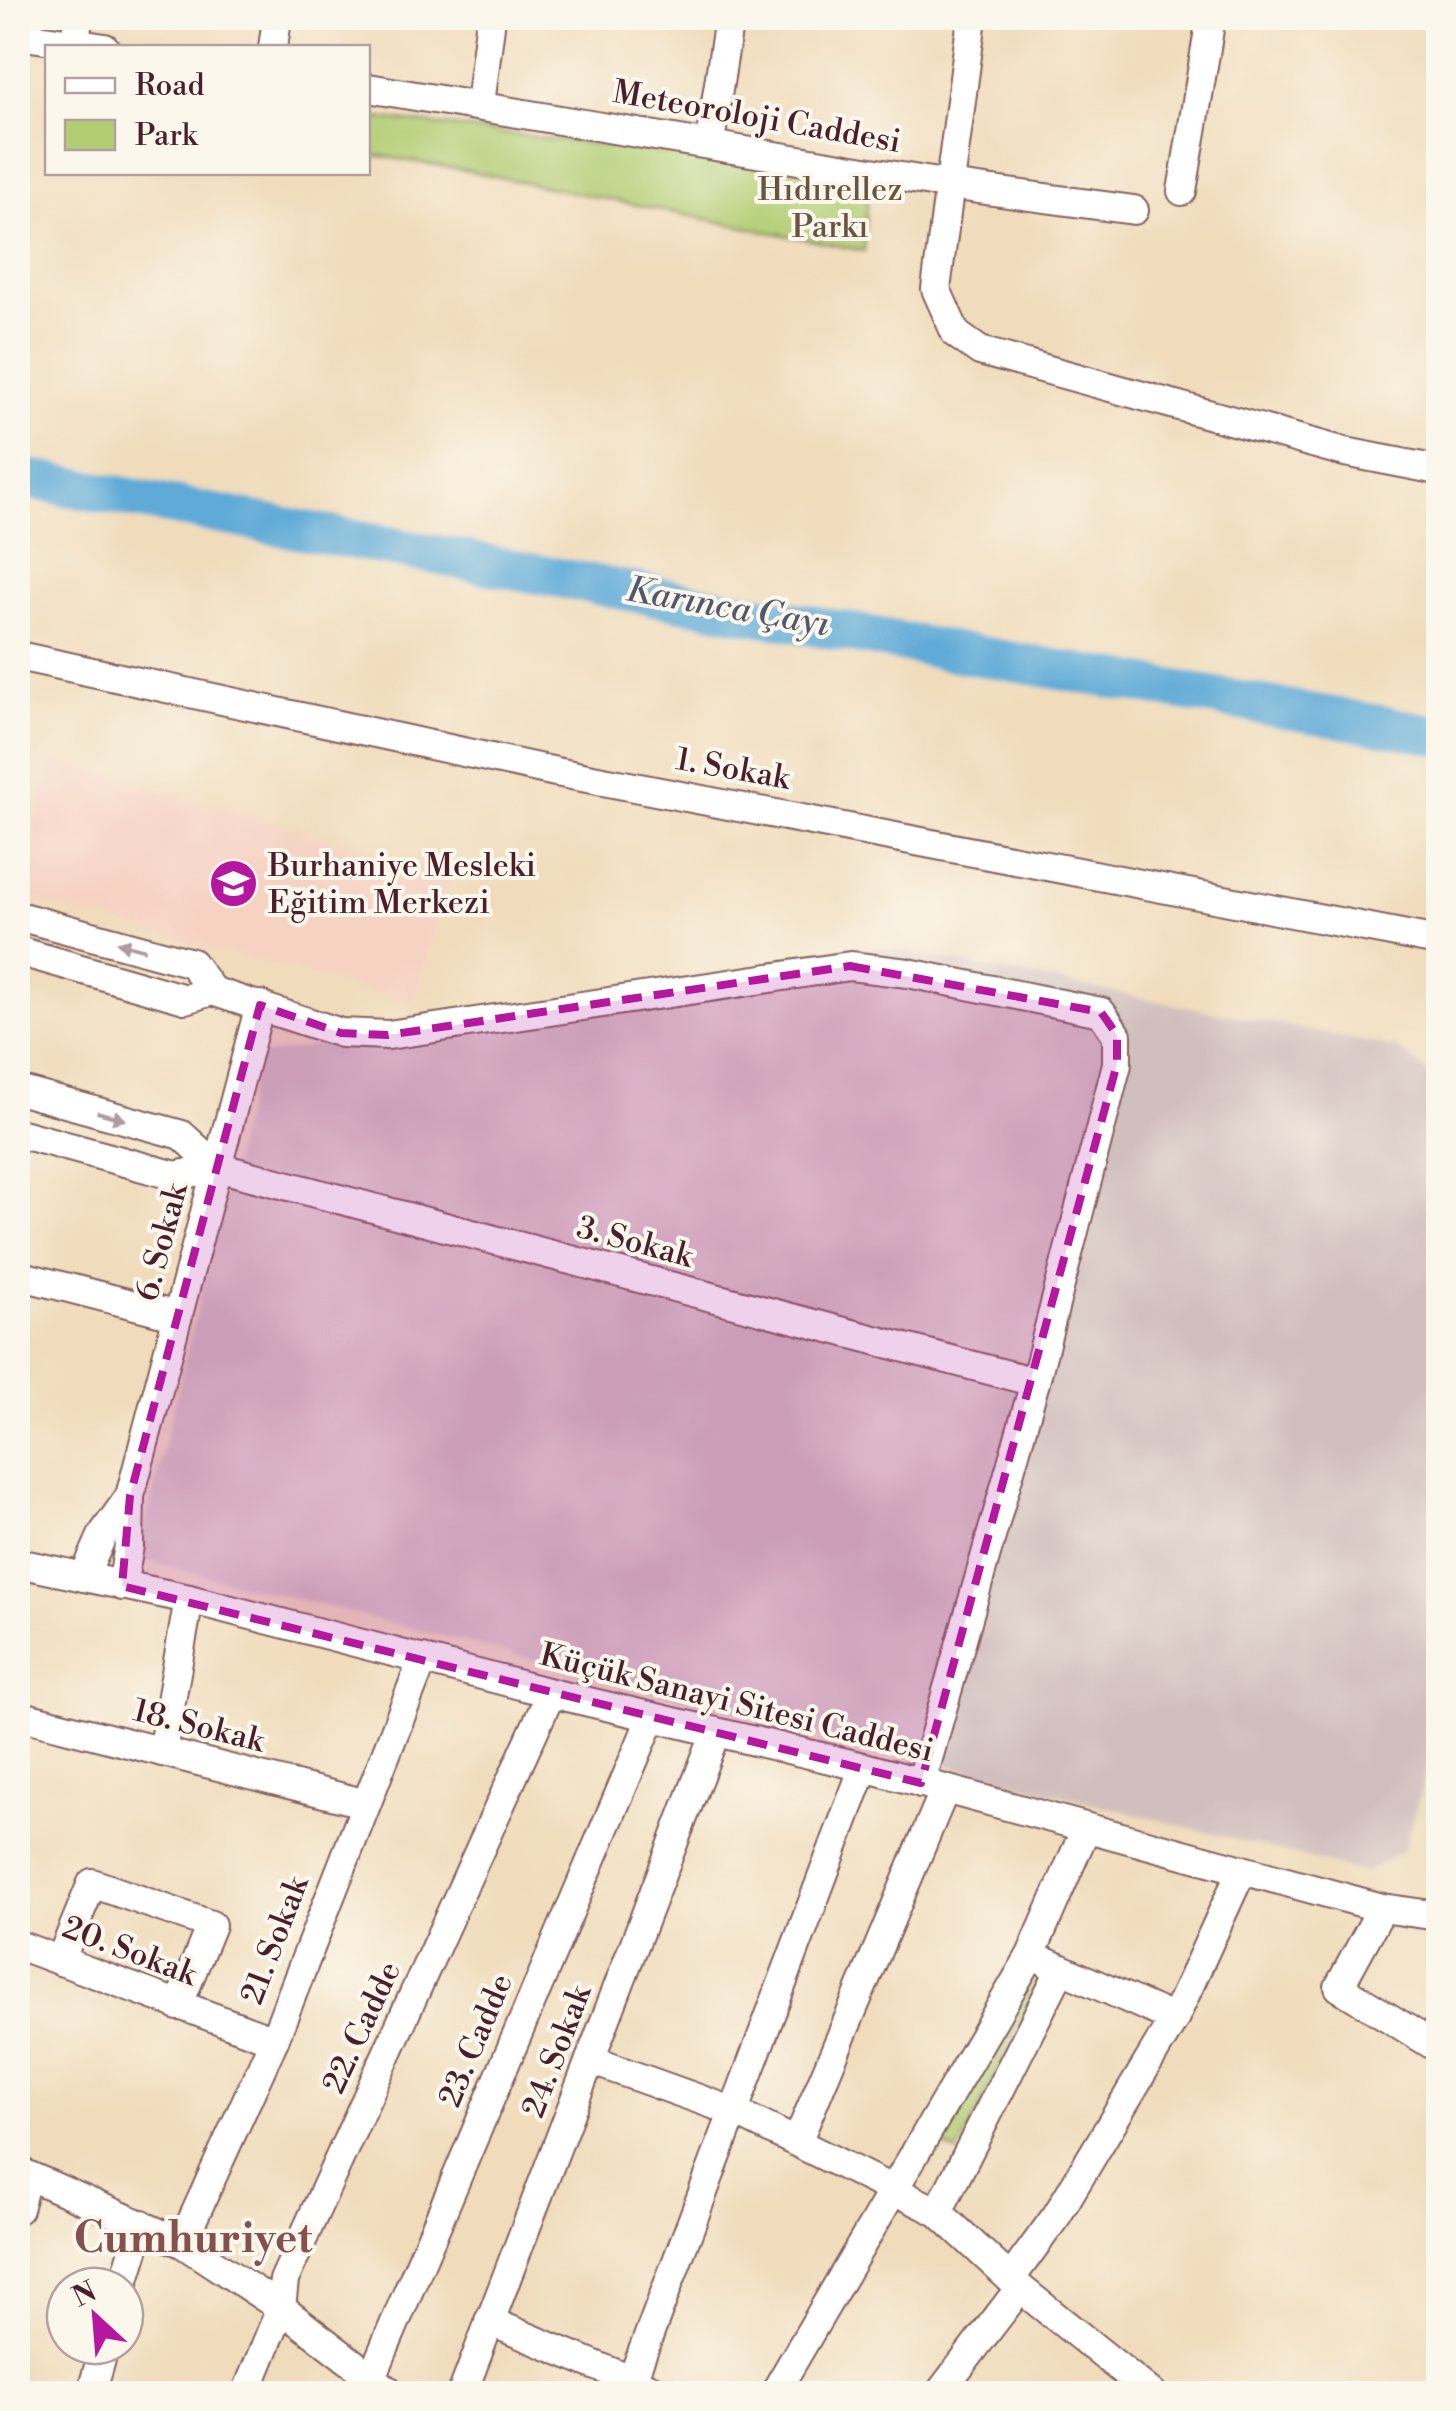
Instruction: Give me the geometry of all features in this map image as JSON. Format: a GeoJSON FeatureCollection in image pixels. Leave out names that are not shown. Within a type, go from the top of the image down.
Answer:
{"type":"FeatureCollection","features":[{"type":"Feature","properties":{"kind":"street"},"geometry":{"type":"LineString","coordinates":[[274,45],[277,18]]}},
{"type":"Feature","properties":{"kind":"street"},"geometry":{"type":"LineString","coordinates":[[480,104],[491,18]]}},
{"type":"Feature","properties":{"kind":"street"},"geometry":{"type":"LineString","coordinates":[[710,142],[729,18]]}},
{"type":"Feature","properties":{"kind":"street"},"geometry":{"type":"LineString","coordinates":[[972,18],[936,288],[956,334],[980,352],[1345,452],[1438,470]]}},
{"type":"Feature","properties":{"kind":"street"},"geometry":{"type":"LineString","coordinates":[[1182,191],[1211,18]]}},
{"type":"Feature","properties":{"kind":"street"},"geometry":{"type":"LineString","coordinates":[[18,35],[76,30],[100,45]]}},
{"type":"Feature","properties":{"kind":"street","name":"Meteoroloji Caddesi"},"geometry":{"type":"LineString","coordinates":[[370,88],[710,142],[949,185],[1134,210]]}},
{"type":"Feature","properties":{"kind":"street","name":"1. Sokak"},"geometry":{"type":"LineString","coordinates":[[18,656],[556,772],[1438,941]]}},
{"type":"Feature","properties":{"kind":"street"},"geometry":{"type":"LineString","coordinates":[[18,916],[192,963],[212,991]]}},
{"type":"Feature","properties":{"kind":"street"},"geometry":{"type":"LineString","coordinates":[[18,951],[185,998],[212,991],[341,1032],[388,1036],[850,966],[908,972],[1101,1012],[1117,1035],[1118,1064],[933,1786],[796,2142]]}},
{"type":"Feature","properties":{"kind":"street","name":"6. Sokak"},"geometry":{"type":"LineString","coordinates":[[130,1496],[260,1005]]}},
{"type":"Feature","properties":{"kind":"street","name":"3. Sokak"},"geometry":{"type":"LineString","coordinates":[[18,1090],[182,1136],[217,1167],[1035,1382]]}},
{"type":"Feature","properties":{"kind":"street","name":"3. Sokak"},"geometry":{"type":"LineString","coordinates":[[18,1133],[176,1176],[217,1167]]}},
{"type":"Feature","properties":{"kind":"street"},"geometry":{"type":"LineString","coordinates":[[18,1275],[178,1316]]}},
{"type":"Feature","properties":{"kind":"street"},"geometry":{"type":"LineString","coordinates":[[84,1577],[103,1534],[130,1496]]}},
{"type":"Feature","properties":{"kind":"street"},"geometry":{"type":"LineString","coordinates":[[122,1586],[129,1546],[130,1496]]}},
{"type":"Feature","properties":{"kind":"street","name":"Küçük Sanayi Sitesi Caddesi"},"geometry":{"type":"LineString","coordinates":[[18,1563],[189,1598],[715,1734],[864,1767],[1382,1908],[1438,1916]]}},
{"type":"Feature","properties":{"kind":"street"},"geometry":{"type":"LineString","coordinates":[[162,1752],[189,1598]]}},
{"type":"Feature","properties":{"kind":"street","name":"21. Sokak"},"geometry":{"type":"LineString","coordinates":[[182,2243],[274,2040],[363,1803],[423,1659]]}},
{"type":"Feature","properties":{"kind":"street","name":"22. Cadde"},"geometry":{"type":"LineString","coordinates":[[246,2394],[281,2308],[284,2280],[552,1693]]}},
{"type":"Feature","properties":{"kind":"street","name":"18. Sokak"},"geometry":{"type":"LineString","coordinates":[[18,1716],[363,1803]]}},
{"type":"Feature","properties":{"kind":"street","name":"23. Cadde"},"geometry":{"type":"LineString","coordinates":[[378,2388],[652,1717]]}},
{"type":"Feature","properties":{"kind":"street","name":"24. Sokak"},"geometry":{"type":"LineString","coordinates":[[462,2394],[715,1734]]}},
{"type":"Feature","properties":{"kind":"street"},"geometry":{"type":"LineString","coordinates":[[632,2380],[864,1767]]}},
{"type":"Feature","properties":{"kind":"street"},"geometry":{"type":"LineString","coordinates":[[774,2394],[892,2186],[1031,1955],[1086,1828]]}},
{"type":"Feature","properties":{"kind":"street"},"geometry":{"type":"LineString","coordinates":[[939,2394],[1016,2283],[1174,2020],[1242,1870]]}},
{"type":"Feature","properties":{"kind":"street"},"geometry":{"type":"LineString","coordinates":[[60,1960],[92,1883],[211,1925],[178,2006]]}},
{"type":"Feature","properties":{"kind":"street"},"geometry":{"type":"LineString","coordinates":[[1382,1908],[1339,1988],[1438,2048]]}},
{"type":"Feature","properties":{"kind":"street","name":"20. Sokak"},"geometry":{"type":"LineString","coordinates":[[18,1944],[274,2040]]}},
{"type":"Feature","properties":{"kind":"street"},"geometry":{"type":"LineString","coordinates":[[1031,1955],[1174,2020]]}},
{"type":"Feature","properties":{"kind":"street"},"geometry":{"type":"LineString","coordinates":[[938,2212],[1061,1969]]}},
{"type":"Feature","properties":{"kind":"street"},"geometry":{"type":"LineString","coordinates":[[590,2060],[734,2112],[892,2186],[938,2212],[1016,2283],[1152,2394]]}},
{"type":"Feature","properties":{"kind":"street"},"geometry":{"type":"LineString","coordinates":[[18,2209],[22,2173],[182,2243],[281,2308],[378,2388]]}},
{"type":"Feature","properties":{"kind":"street"},"geometry":{"type":"LineString","coordinates":[[129,2266],[142,2224]]}},
{"type":"Feature","properties":{"kind":"street"},"geometry":{"type":"LineString","coordinates":[[490,2322],[664,2394]]}},
{"type":"Feature","properties":{"kind":"street"},"geometry":{"type":"LineString","coordinates":[[91,2394],[99,2366]]}},
{"type":"Feature","properties":{"kind":"street"},"geometry":{"type":"LineString","coordinates":[[1107,2394],[1125,2370]]}},
{"type":"Feature","properties":{"kind":"highlighted area"},"geometry":{"type":"Polygon","coordinates":[[[850,966],[1101,1012],[1117,1035],[1117,1064],[921,1783],[122,1586],[130,1496],[260,1005],[341,1033],[388,1035],[850,966]]]}},
{"type":"Feature","properties":{"kind":"shaded area","name":"Burhaniye Mesleki Eğitim Merkezi"},"geometry":{"type":"Polygon","coordinates":[[[51,758],[450,873],[413,1003],[18,896],[51,758]]]}},
{"type":"Feature","properties":{"kind":"shaded area"},"geometry":{"type":"Polygon","coordinates":[[[881,947],[1397,1048],[1438,1081],[1438,1733],[1403,1850],[1365,1873],[137,1558],[258,1056],[881,947]]]}},
{"type":"Feature","properties":{"kind":"green space","name":"Hıdırellez Parkı"},"geometry":{"type":"Polygon","coordinates":[[[370,117],[869,177],[864,251],[370,154],[370,117]]]}},
{"type":"Feature","properties":{"kind":"green space"},"geometry":{"type":"Polygon","coordinates":[[[1036,1968],[1043,1973],[958,2153],[932,2141],[1036,1968]]]}},
{"type":"Feature","properties":{"kind":"waterway","name":"Karınca Çayı"},"geometry":{"type":"LineString","coordinates":[[18,477],[944,650],[1438,735]]}},
{"type":"Feature","properties":{"kind":"place","name":"Burhaniye Mesleki Eğitim Merkezi"},"geometry":{"type":"Point","coordinates":[233,883]}},
{"type":"Feature","properties":{"kind":"district","name":"Cumhuriyet"},"geometry":{"type":"Point","coordinates":[193,2237]}}]}
